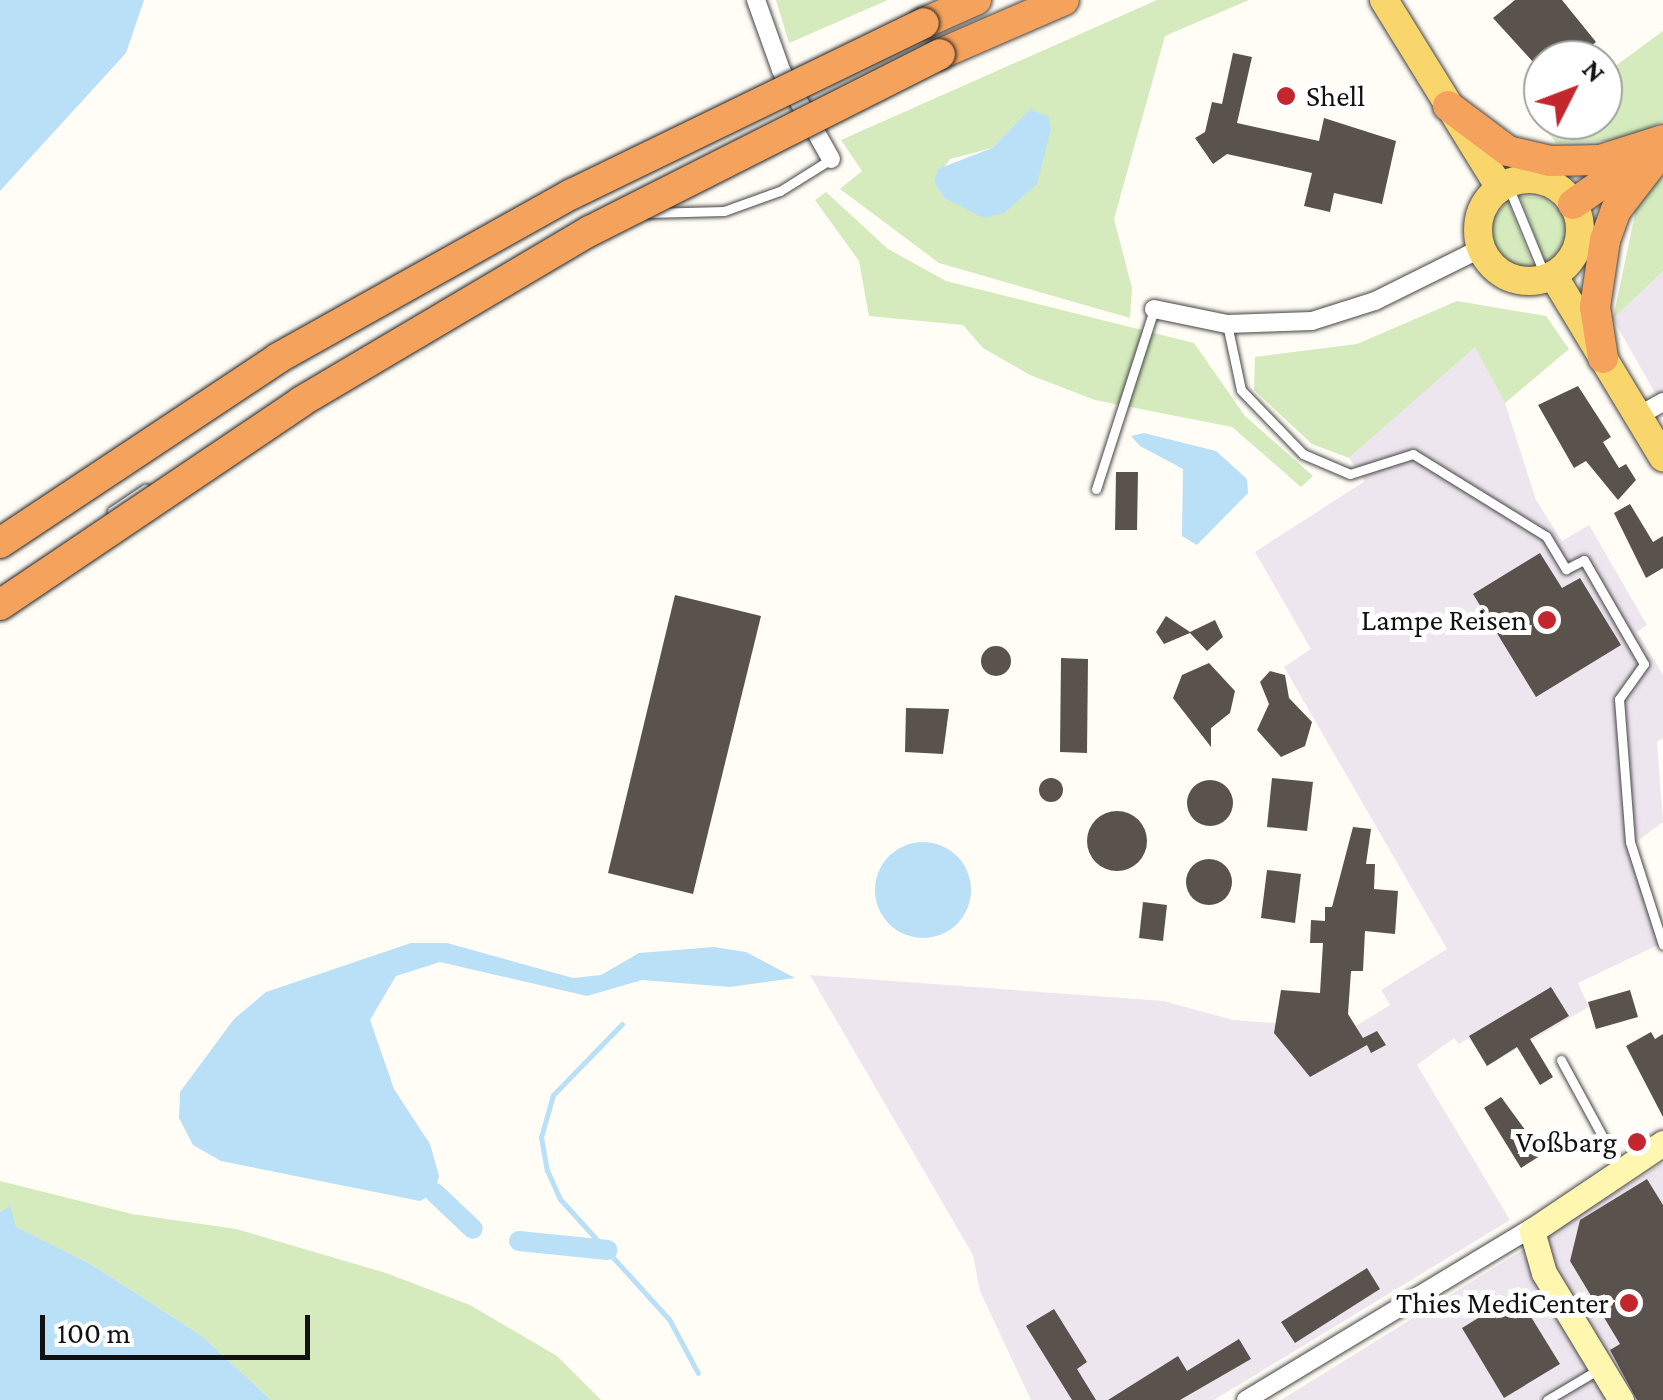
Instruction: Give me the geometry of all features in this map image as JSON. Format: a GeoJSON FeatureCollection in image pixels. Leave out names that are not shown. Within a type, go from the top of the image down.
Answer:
{"type":"FeatureCollection","features":[{"type":"Feature","properties":{"kind":"highway"},"geometry":{"type":"LineString","coordinates":[[0,543],[330,329],[711,122],[976,0]]}},
{"type":"Feature","properties":{"kind":"highway"},"geometry":{"type":"LineString","coordinates":[[0,605],[302,401],[590,231],[940,54],[1064,0]]}},
{"type":"Feature","properties":{"kind":"highway"},"geometry":{"type":"LineString","coordinates":[[1448,106],[1508,150],[1550,162],[1600,160],[1663,140]]}},
{"type":"Feature","properties":{"kind":"highway"},"geometry":{"type":"LineString","coordinates":[[1573,204],[1663,140]]}},
{"type":"Feature","properties":{"kind":"highway"},"geometry":{"type":"LineString","coordinates":[[1602,358],[1595,307],[1606,240],[1616,210],[1663,149]]}},
{"type":"Feature","properties":{"kind":"main road"},"geometry":{"type":"LineString","coordinates":[[1384,0],[1448,106],[1504,186]]}},
{"type":"Feature","properties":{"kind":"main road"},"geometry":{"type":"LineString","coordinates":[[1548,182],[1573,204],[1576,248],[1549,277],[1500,272],[1482,248],[1480,214],[1504,186],[1548,182]]}},
{"type":"Feature","properties":{"kind":"main road"},"geometry":{"type":"LineString","coordinates":[[1549,277],[1602,358],[1651,409],[1663,457]]}},
{"type":"Feature","properties":{"kind":"street"},"geometry":{"type":"LineString","coordinates":[[756,0],[781,70],[831,159]]}},
{"type":"Feature","properties":{"kind":"street"},"geometry":{"type":"LineString","coordinates":[[1154,309],[1227,324],[1312,321],[1375,301],[1482,248]]}},
{"type":"Feature","properties":{"kind":"street"},"geometry":{"type":"LineString","coordinates":[[1246,1400],[1663,1143]]}},
{"type":"Feature","properties":{"kind":"street"},"geometry":{"type":"LineString","coordinates":[[1534,1226],[1536,1258],[1621,1400]]}},
{"type":"Feature","properties":{"kind":"lane"},"geometry":{"type":"LineString","coordinates":[[0,591],[342,362],[610,208],[700,216],[780,191],[831,159]]}},
{"type":"Feature","properties":{"kind":"lane"},"geometry":{"type":"LineString","coordinates":[[1504,186],[1549,277]]}},
{"type":"Feature","properties":{"kind":"lane"},"geometry":{"type":"LineString","coordinates":[[1096,489],[1154,309]]}},
{"type":"Feature","properties":{"kind":"lane"},"geometry":{"type":"LineString","coordinates":[[1227,324],[1242,390],[1303,454],[1350,474],[1413,454],[1546,536],[1566,568],[1584,560],[1644,664],[1619,699],[1630,842],[1663,944]]}},
{"type":"Feature","properties":{"kind":"lane"},"geometry":{"type":"LineString","coordinates":[[1561,1060],[1620,1170]]}},
{"type":"Feature","properties":{"kind":"lane"},"geometry":{"type":"LineString","coordinates":[[1547,1400],[1601,1367]]}},
{"type":"Feature","properties":{"kind":"shaded area"},"geometry":{"type":"Polygon","coordinates":[[[1663,271],[1663,407],[1613,319],[1663,271]]]}},
{"type":"Feature","properties":{"kind":"shaded area"},"geometry":{"type":"Polygon","coordinates":[[[1475,346],[1505,403],[1536,500],[1562,541],[1589,525],[1647,625],[1637,632],[1663,675],[1663,738],[1657,742],[1663,822],[1635,843],[1662,943],[1578,983],[1589,1007],[1487,1066],[1469,1038],[1459,1044],[1454,1038],[1417,1065],[1510,1220],[1214,1400],[1031,1400],[980,1291],[973,1255],[810,975],[1163,1001],[1233,1020],[1351,1029],[1390,1005],[1381,990],[1447,949],[1284,667],[1311,649],[1255,552],[1365,481],[1349,458],[1475,346]]]}},
{"type":"Feature","properties":{"kind":"shaded area"},"geometry":{"type":"Polygon","coordinates":[[[1663,1163],[1663,1400],[1281,1400],[1663,1163]]]}},
{"type":"Feature","properties":{"kind":"green space"},"geometry":{"type":"Polygon","coordinates":[[[776,0],[888,0],[789,43],[776,0]]]}},
{"type":"Feature","properties":{"kind":"green space"},"geometry":{"type":"Polygon","coordinates":[[[1157,0],[1249,0],[1165,36],[1114,219],[1132,288],[1130,318],[939,263],[840,189],[862,171],[841,140],[1157,0]],[[1030,109],[992,148],[950,159],[934,182],[944,198],[984,217],[1030,109]]]}},
{"type":"Feature","properties":{"kind":"green space"},"geometry":{"type":"Polygon","coordinates":[[[1663,31],[1663,121],[1625,140],[1556,143],[1554,140],[1623,140],[1623,60],[1663,31]]]}},
{"type":"Feature","properties":{"kind":"green space"},"geometry":{"type":"Polygon","coordinates":[[[1663,176],[1663,271],[1613,319],[1635,214],[1629,209],[1663,176]]]}},
{"type":"Feature","properties":{"kind":"green space"},"geometry":{"type":"Polygon","coordinates":[[[826,192],[888,249],[946,281],[1194,343],[1245,416],[1313,476],[1301,487],[1232,427],[1095,400],[1030,375],[983,348],[963,325],[869,316],[859,261],[815,200],[826,192]]]}},
{"type":"Feature","properties":{"kind":"green space"},"geometry":{"type":"Polygon","coordinates":[[[1520,196],[1545,198],[1564,215],[1569,241],[1548,270],[1520,196]]]}},
{"type":"Feature","properties":{"kind":"green space"},"geometry":{"type":"Polygon","coordinates":[[[1508,201],[1536,274],[1507,268],[1491,247],[1491,220],[1508,201]]]}},
{"type":"Feature","properties":{"kind":"green space"},"geometry":{"type":"Polygon","coordinates":[[[1457,301],[1546,316],[1569,349],[1505,403],[1475,347],[1349,458],[1312,444],[1254,390],[1255,357],[1357,344],[1457,301]]]}},
{"type":"Feature","properties":{"kind":"green space"},"geometry":{"type":"Polygon","coordinates":[[[0,1181],[132,1214],[236,1229],[386,1273],[470,1305],[557,1356],[601,1400],[271,1400],[202,1336],[89,1263],[15,1227],[0,1212],[0,1181]]]}},
{"type":"Feature","properties":{"kind":"water"},"geometry":{"type":"Polygon","coordinates":[[[0,0],[144,0],[126,53],[0,191],[0,0]]]}},
{"type":"Feature","properties":{"kind":"water"},"geometry":{"type":"Polygon","coordinates":[[[1030,109],[1049,117],[1051,129],[1037,184],[1004,213],[984,218],[944,198],[934,182],[938,169],[992,148],[1030,109]]]}},
{"type":"Feature","properties":{"kind":"water"},"geometry":{"type":"Polygon","coordinates":[[[1144,433],[1216,451],[1247,479],[1248,493],[1197,545],[1182,536],[1183,469],[1140,446],[1131,436],[1144,433]]]}},
{"type":"Feature","properties":{"kind":"water"},"geometry":{"type":"Polygon","coordinates":[[[923,842],[942,845],[957,856],[968,871],[968,909],[957,924],[942,935],[923,938],[904,935],[889,924],[878,909],[875,890],[878,871],[889,856],[904,845],[923,842]]]}},
{"type":"Feature","properties":{"kind":"water"},"geometry":{"type":"Polygon","coordinates":[[[411,943],[447,943],[573,978],[601,975],[639,953],[714,947],[746,952],[795,978],[730,987],[642,980],[587,996],[440,962],[396,976],[370,1020],[394,1089],[430,1144],[439,1176],[435,1193],[420,1201],[221,1161],[193,1145],[179,1118],[180,1092],[234,1019],[266,992],[411,943]]]}},
{"type":"Feature","properties":{"kind":"water"},"geometry":{"type":"Polygon","coordinates":[[[10,1206],[16,1227],[89,1263],[202,1336],[271,1400],[0,1400],[0,1212],[10,1206]]]}},
{"type":"Feature","properties":{"kind":"building"},"geometry":{"type":"Polygon","coordinates":[[[1515,0],[1562,0],[1594,40],[1523,40],[1523,51],[1493,18],[1515,0]]]}},
{"type":"Feature","properties":{"kind":"building"},"geometry":{"type":"Polygon","coordinates":[[[1233,53],[1252,57],[1237,123],[1319,141],[1324,118],[1396,141],[1382,204],[1334,193],[1330,212],[1304,206],[1312,173],[1227,154],[1213,164],[1195,138],[1205,132],[1212,102],[1222,104],[1233,53]]]}},
{"type":"Feature","properties":{"kind":"building"},"geometry":{"type":"Polygon","coordinates":[[[1578,386],[1611,437],[1603,442],[1619,468],[1626,464],[1636,480],[1618,500],[1586,461],[1574,468],[1538,405],[1578,386]]]}},
{"type":"Feature","properties":{"kind":"building"},"geometry":{"type":"Polygon","coordinates":[[[1116,472],[1138,472],[1137,530],[1115,530],[1116,472]]]}},
{"type":"Feature","properties":{"kind":"building"},"geometry":{"type":"Polygon","coordinates":[[[1630,504],[1653,542],[1663,536],[1663,568],[1646,578],[1614,513],[1630,504]]]}},
{"type":"Feature","properties":{"kind":"building","name":"Lampe Reisen"},"geometry":{"type":"Polygon","coordinates":[[[1540,553],[1562,588],[1580,578],[1621,645],[1536,697],[1473,594],[1540,553]]]}},
{"type":"Feature","properties":{"kind":"building"},"geometry":{"type":"Polygon","coordinates":[[[675,595],[761,616],[693,894],[608,873],[675,595]]]}},
{"type":"Feature","properties":{"kind":"building"},"geometry":{"type":"Polygon","coordinates":[[[1166,616],[1190,632],[1215,620],[1223,637],[1207,651],[1190,633],[1164,644],[1156,632],[1166,616]]]}},
{"type":"Feature","properties":{"kind":"building"},"geometry":{"type":"Polygon","coordinates":[[[996,646],[1007,650],[1011,661],[1007,672],[996,676],[985,672],[981,661],[985,650],[996,646]]]}},
{"type":"Feature","properties":{"kind":"building"},"geometry":{"type":"Polygon","coordinates":[[[1061,658],[1088,659],[1087,753],[1060,752],[1061,658]]]}},
{"type":"Feature","properties":{"kind":"building"},"geometry":{"type":"Polygon","coordinates":[[[1209,663],[1235,691],[1230,713],[1211,728],[1211,747],[1173,698],[1182,675],[1209,663]]]}},
{"type":"Feature","properties":{"kind":"building"},"geometry":{"type":"Polygon","coordinates":[[[1270,671],[1285,675],[1289,698],[1312,722],[1305,746],[1281,757],[1257,730],[1269,704],[1260,682],[1270,671]]]}},
{"type":"Feature","properties":{"kind":"building"},"geometry":{"type":"Polygon","coordinates":[[[906,708],[949,709],[943,754],[905,752],[906,708]]]}},
{"type":"Feature","properties":{"kind":"building"},"geometry":{"type":"Polygon","coordinates":[[[1051,778],[1060,781],[1060,799],[1051,802],[1042,799],[1039,790],[1042,781],[1051,778]]]}},
{"type":"Feature","properties":{"kind":"building"},"geometry":{"type":"Polygon","coordinates":[[[1272,778],[1313,782],[1307,831],[1267,827],[1272,778]]]}},
{"type":"Feature","properties":{"kind":"building"},"geometry":{"type":"Polygon","coordinates":[[[1210,780],[1226,787],[1233,803],[1226,819],[1210,826],[1194,819],[1187,803],[1194,787],[1210,780]]]}},
{"type":"Feature","properties":{"kind":"building"},"geometry":{"type":"Polygon","coordinates":[[[1117,811],[1138,820],[1147,841],[1138,862],[1117,871],[1096,862],[1087,841],[1096,820],[1117,811]]]}},
{"type":"Feature","properties":{"kind":"building"},"geometry":{"type":"Polygon","coordinates":[[[1353,827],[1371,829],[1366,864],[1375,864],[1374,889],[1398,891],[1395,934],[1365,931],[1363,971],[1351,971],[1348,1014],[1363,1038],[1377,1031],[1386,1045],[1371,1053],[1367,1045],[1310,1077],[1274,1033],[1281,990],[1320,993],[1323,943],[1310,943],[1311,920],[1325,921],[1325,907],[1332,907],[1353,827]]]}},
{"type":"Feature","properties":{"kind":"building"},"geometry":{"type":"Polygon","coordinates":[[[1209,859],[1225,866],[1232,882],[1225,898],[1209,905],[1193,898],[1186,882],[1193,866],[1209,859]]]}},
{"type":"Feature","properties":{"kind":"building"},"geometry":{"type":"Polygon","coordinates":[[[1267,870],[1301,874],[1295,923],[1261,918],[1267,870]]]}},
{"type":"Feature","properties":{"kind":"building"},"geometry":{"type":"Polygon","coordinates":[[[1143,902],[1167,905],[1163,941],[1139,938],[1143,902]]]}},
{"type":"Feature","properties":{"kind":"building"},"geometry":{"type":"Polygon","coordinates":[[[1551,987],[1569,1016],[1530,1039],[1553,1077],[1540,1085],[1517,1047],[1487,1066],[1469,1036],[1551,987]]]}},
{"type":"Feature","properties":{"kind":"building"},"geometry":{"type":"Polygon","coordinates":[[[1630,990],[1638,1017],[1596,1029],[1588,1002],[1630,990]]]}},
{"type":"Feature","properties":{"kind":"building"},"geometry":{"type":"Polygon","coordinates":[[[1651,1032],[1655,1039],[1663,1034],[1663,1117],[1626,1046],[1651,1032]]]}},
{"type":"Feature","properties":{"kind":"building"},"geometry":{"type":"Polygon","coordinates":[[[1501,1097],[1543,1154],[1521,1168],[1484,1108],[1501,1097]]]}},
{"type":"Feature","properties":{"kind":"building","name":"Thies MediCenter"},"geometry":{"type":"Polygon","coordinates":[[[1647,1179],[1663,1205],[1663,1400],[1637,1400],[1610,1350],[1620,1344],[1570,1261],[1580,1220],[1647,1179]]]}},
{"type":"Feature","properties":{"kind":"building"},"geometry":{"type":"Polygon","coordinates":[[[1367,1268],[1380,1289],[1295,1343],[1281,1322],[1367,1268]]]}},
{"type":"Feature","properties":{"kind":"building"},"geometry":{"type":"Polygon","coordinates":[[[1517,1294],[1560,1364],[1504,1398],[1462,1328],[1517,1294]]]}},
{"type":"Feature","properties":{"kind":"building"},"geometry":{"type":"Polygon","coordinates":[[[1054,1309],[1087,1362],[1077,1369],[1096,1400],[1072,1400],[1026,1326],[1054,1309]]]}},
{"type":"Feature","properties":{"kind":"building"},"geometry":{"type":"Polygon","coordinates":[[[1239,1339],[1251,1359],[1180,1400],[1108,1400],[1178,1356],[1187,1371],[1239,1339]]]}},
{"type":"Feature","properties":{"kind":"waterway"},"geometry":{"type":"LineString","coordinates":[[622,1024],[553,1095],[541,1137],[547,1170],[560,1199],[669,1319],[698,1373]]}},
{"type":"Feature","properties":{"kind":"waterway"},"geometry":{"type":"LineString","coordinates":[[435,1193],[473,1229]]}},
{"type":"Feature","properties":{"kind":"waterway"},"geometry":{"type":"LineString","coordinates":[[519,1241],[608,1250]]}},
{"type":"Feature","properties":{"kind":"place","name":"Shell"},"geometry":{"type":"Point","coordinates":[1286,96]}},
{"type":"Feature","properties":{"kind":"place","name":"Lampe Reisen"},"geometry":{"type":"Point","coordinates":[1547,620]}},
{"type":"Feature","properties":{"kind":"place","name":"Voßbarg"},"geometry":{"type":"Point","coordinates":[1637,1142]}},
{"type":"Feature","properties":{"kind":"place","name":"Thies MediCenter"},"geometry":{"type":"Point","coordinates":[1629,1303]}}]}
